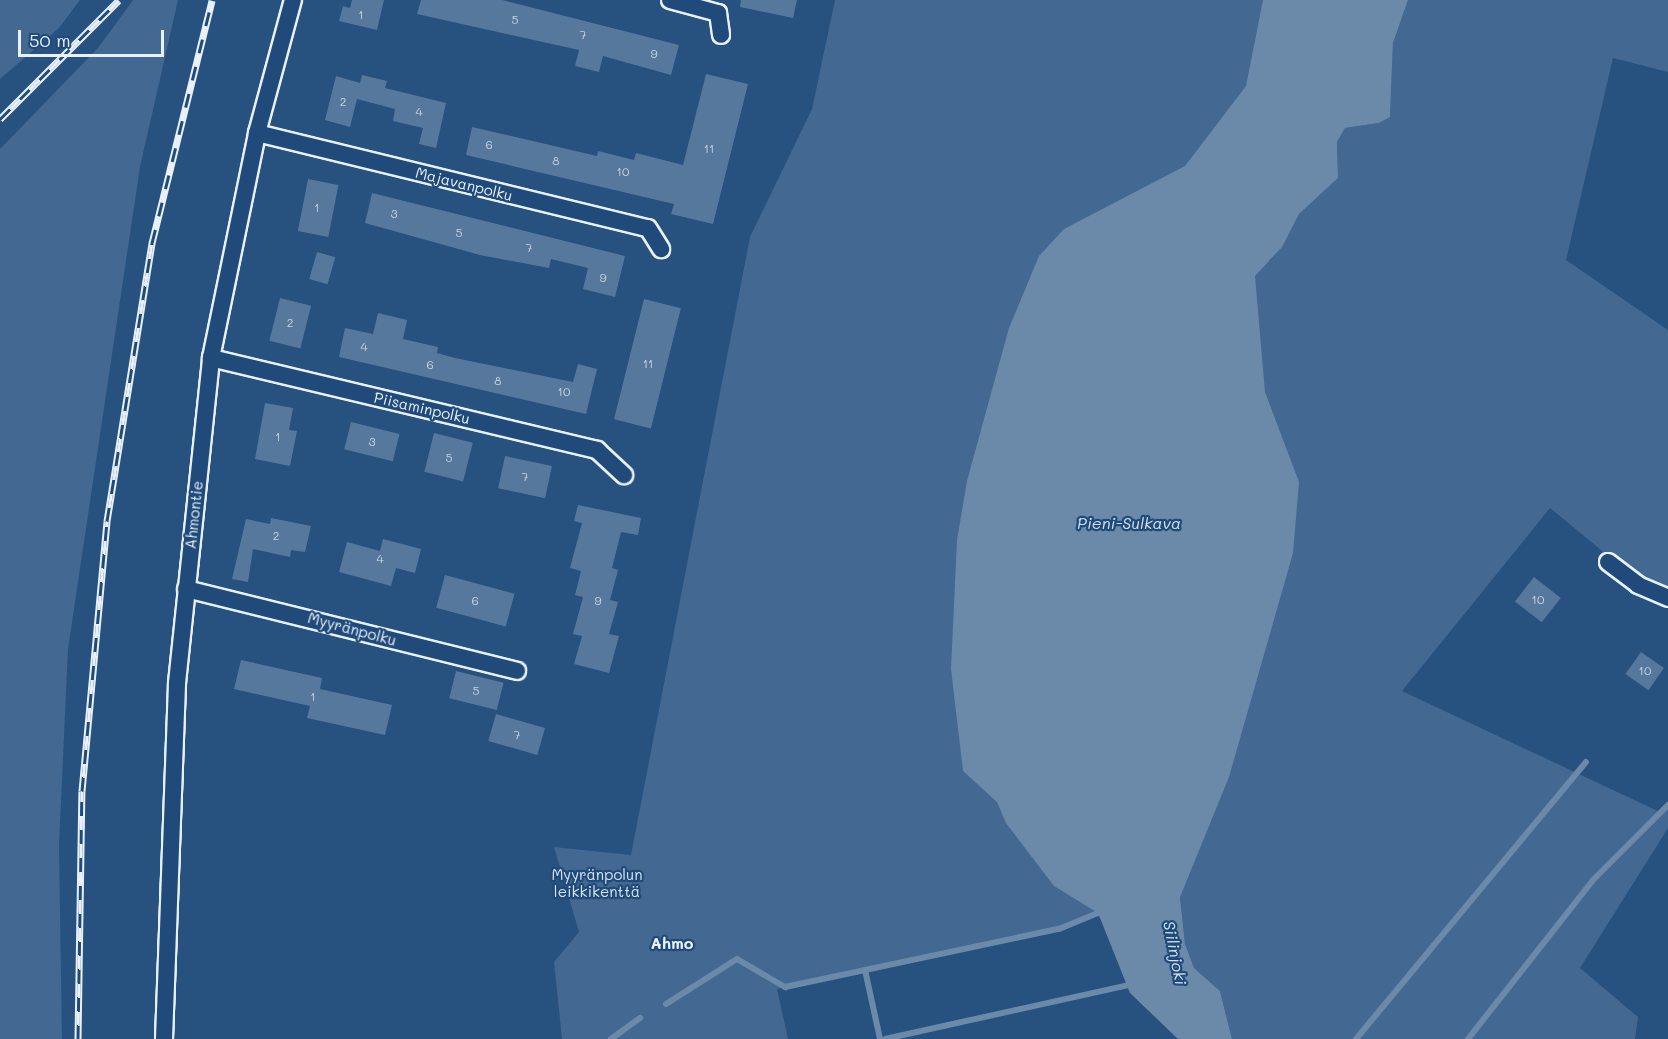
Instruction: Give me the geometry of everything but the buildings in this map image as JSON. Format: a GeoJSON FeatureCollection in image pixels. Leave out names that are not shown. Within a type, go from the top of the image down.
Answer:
{"type":"FeatureCollection","features":[{"type":"Feature","properties":{"kind":"street","name":"Ahmontie"},"geometry":{"type":"LineString","coordinates":[[164,1039],[177,683],[212,358],[257,133],[293,0]]}},
{"type":"Feature","properties":{"kind":"street"},"geometry":{"type":"LineString","coordinates":[[670,0],[718,13],[721,35]]}},
{"type":"Feature","properties":{"kind":"street","name":"Majavanpolku"},"geometry":{"type":"LineString","coordinates":[[257,133],[648,228],[661,249]]}},
{"type":"Feature","properties":{"kind":"street","name":"Piisaminpolku"},"geometry":{"type":"LineString","coordinates":[[212,358],[597,450],[624,475]]}},
{"type":"Feature","properties":{"kind":"street"},"geometry":{"type":"LineString","coordinates":[[1608,562],[1638,585],[1668,598]]}},
{"type":"Feature","properties":{"kind":"street","name":"Myyränpolku"},"geometry":{"type":"LineString","coordinates":[[186,589],[517,671]]}},
{"type":"Feature","properties":{"kind":"green space"},"geometry":{"type":"Polygon","coordinates":[[[0,0],[80,0],[59,28],[0,79],[0,0]]]}},
{"type":"Feature","properties":{"kind":"green space"},"geometry":{"type":"Polygon","coordinates":[[[133,0],[178,0],[140,167],[68,649],[59,846],[62,1039],[0,1039],[0,149],[98,48],[133,0]]]}},
{"type":"Feature","properties":{"kind":"green space","name":"Myyränpolun leikkikenttä"},"geometry":{"type":"Polygon","coordinates":[[[835,0],[1294,0],[1098,913],[1059,929],[777,989],[788,1039],[562,1039],[554,962],[579,932],[554,847],[631,855],[750,237],[812,109],[835,0]]]}},
{"type":"Feature","properties":{"kind":"green space"},"geometry":{"type":"Polygon","coordinates":[[[1408,0],[1668,0],[1668,72],[1613,58],[1566,260],[1668,330],[1668,605],[1550,508],[1402,691],[1662,813],[1668,807],[1668,828],[1580,968],[1638,1017],[1635,1039],[1232,1039],[1220,991],[1194,968],[1185,944],[1180,897],[1214,294],[1271,260],[1299,214],[1338,178],[1337,142],[1345,128],[1379,123],[1390,117],[1393,43],[1408,0]]]}},
{"type":"Feature","properties":{"kind":"water","name":"Pieni-Sulkava"},"geometry":{"type":"Polygon","coordinates":[[[1263,0],[1408,0],[1393,43],[1390,117],[1379,123],[1345,128],[1337,142],[1338,178],[1299,214],[1282,247],[1255,276],[1265,392],[1299,482],[1293,553],[1229,777],[1180,897],[1185,944],[1194,968],[1220,991],[1232,1039],[1178,1039],[1130,993],[1098,913],[1054,886],[1006,823],[997,802],[963,771],[951,669],[957,540],[967,481],[1009,328],[1039,256],[1064,229],[1185,166],[1246,86],[1263,0]]]}},
{"type":"Feature","properties":{"kind":"waterway"},"geometry":{"type":"LineString","coordinates":[[1356,1039],[1586,762]]}},
{"type":"Feature","properties":{"kind":"waterway"},"geometry":{"type":"LineString","coordinates":[[1468,1039],[1593,880],[1668,805]]}},
{"type":"Feature","properties":{"kind":"waterway"},"geometry":{"type":"LineString","coordinates":[[666,1004],[737,959],[785,987],[1059,929],[1098,913]]}},
{"type":"Feature","properties":{"kind":"waterway"},"geometry":{"type":"LineString","coordinates":[[865,970],[880,1039]]}},
{"type":"Feature","properties":{"kind":"waterway"},"geometry":{"type":"LineString","coordinates":[[885,1039],[1134,984]]}},
{"type":"Feature","properties":{"kind":"waterway"},"geometry":{"type":"LineString","coordinates":[[611,1039],[640,1018]]}},
{"type":"Feature","properties":{"kind":"railway"},"geometry":{"type":"LineString","coordinates":[[0,119],[119,0]]}},
{"type":"Feature","properties":{"kind":"railway"},"geometry":{"type":"LineString","coordinates":[[78,1039],[82,791],[107,521],[152,243],[212,0]]}},
{"type":"Feature","properties":{"kind":"district","name":"Ahmo"},"geometry":{"type":"Point","coordinates":[672,943]}},
{"type":"Feature","properties":{"kind":"water label","name":"Siilinjoki"},"geometry":{"type":"Point","coordinates":[1175,953]}}]}
